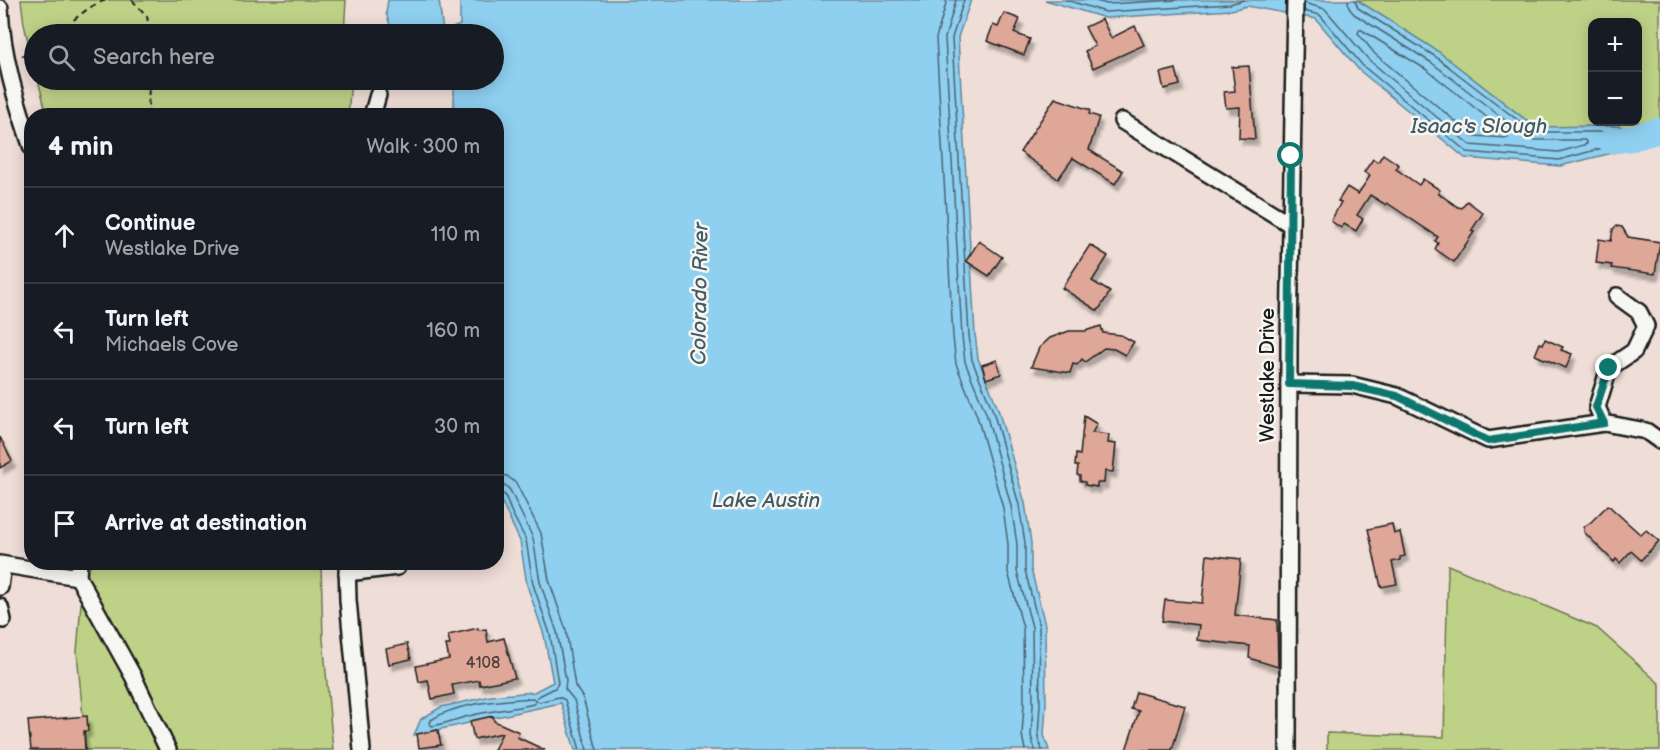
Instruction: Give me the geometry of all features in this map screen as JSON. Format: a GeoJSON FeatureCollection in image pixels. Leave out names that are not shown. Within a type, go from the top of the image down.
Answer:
{"type":"FeatureCollection","features":[{"type":"Feature","properties":{"kind":"street","name":"Westlake Drive"},"geometry":{"type":"LineString","coordinates":[[1288,750],[1290,224],[1295,0]]}},
{"type":"Feature","properties":{"kind":"street"},"geometry":{"type":"LineString","coordinates":[[0,8],[17,104],[24,125]]}},
{"type":"Feature","properties":{"kind":"street"},"geometry":{"type":"LineString","coordinates":[[374,108],[378,95]]}},
{"type":"Feature","properties":{"kind":"street"},"geometry":{"type":"LineString","coordinates":[[1122,121],[1290,224]]}},
{"type":"Feature","properties":{"kind":"street"},"geometry":{"type":"LineString","coordinates":[[1604,423],[1596,407],[1609,368],[1634,351],[1646,326],[1639,312],[1617,296]]}},
{"type":"Feature","properties":{"kind":"street"},"geometry":{"type":"LineString","coordinates":[[1289,384],[1352,386],[1397,396],[1488,441],[1604,423],[1646,431],[1660,441]]}},
{"type":"Feature","properties":{"kind":"street"},"geometry":{"type":"LineString","coordinates":[[0,587],[1,564],[24,566]]}},
{"type":"Feature","properties":{"kind":"street"},"geometry":{"type":"LineString","coordinates":[[78,570],[168,750]]}},
{"type":"Feature","properties":{"kind":"street"},"geometry":{"type":"LineString","coordinates":[[347,570],[362,750]]}},
{"type":"Feature","properties":{"kind":"path"},"geometry":{"type":"LineString","coordinates":[[70,24],[102,1],[108,0]]}},
{"type":"Feature","properties":{"kind":"path"},"geometry":{"type":"LineString","coordinates":[[132,0],[147,16],[148,24]]}},
{"type":"Feature","properties":{"kind":"path"},"geometry":{"type":"LineString","coordinates":[[148,108],[149,90]]}},
{"type":"Feature","properties":{"kind":"green space"},"geometry":{"type":"Polygon","coordinates":[[[21,0],[346,0],[345,24],[24,24],[21,0]]]}},
{"type":"Feature","properties":{"kind":"green space"},"geometry":{"type":"Polygon","coordinates":[[[1357,0],[1660,0],[1660,141],[1619,126],[1535,127],[1439,52],[1357,0]]]}},
{"type":"Feature","properties":{"kind":"green space"},"geometry":{"type":"Polygon","coordinates":[[[41,90],[350,90],[349,108],[45,108],[41,90]]]}},
{"type":"Feature","properties":{"kind":"green space"},"geometry":{"type":"Polygon","coordinates":[[[1448,565],[1597,628],[1660,684],[1660,750],[1327,750],[1327,733],[1444,737],[1448,565]]]}},
{"type":"Feature","properties":{"kind":"green space"},"geometry":{"type":"Polygon","coordinates":[[[88,570],[321,570],[323,639],[333,750],[86,750],[77,652],[83,579],[88,570]]]}},
{"type":"Feature","properties":{"kind":"water","name":"Lake Austin"},"geometry":{"type":"Polygon","coordinates":[[[388,0],[439,0],[442,24],[390,24],[386,13],[388,0]]]}},
{"type":"Feature","properties":{"kind":"water","name":"Lake Austin"},"geometry":{"type":"Polygon","coordinates":[[[460,0],[971,0],[958,37],[975,334],[978,358],[998,409],[1025,503],[1031,543],[1031,569],[1045,625],[1044,735],[1049,750],[575,750],[561,703],[414,735],[421,719],[441,707],[491,696],[534,692],[553,682],[544,635],[527,585],[520,541],[504,508],[504,108],[454,108],[454,90],[504,90],[504,24],[460,24],[460,0]]]}},
{"type":"Feature","properties":{"kind":"water","name":"Isaac's Slough"},"geometry":{"type":"Polygon","coordinates":[[[1045,0],[1357,0],[1439,52],[1535,127],[1619,126],[1660,141],[1560,166],[1465,158],[1359,70],[1316,19],[1247,6],[1231,10],[1105,18],[1045,0]]]}},
{"type":"Feature","properties":{"kind":"building"},"geometry":{"type":"Polygon","coordinates":[[[1004,13],[1020,19],[1014,33],[1030,39],[1024,55],[987,41],[993,25],[998,27],[1004,13]]]}},
{"type":"Feature","properties":{"kind":"building"},"geometry":{"type":"Polygon","coordinates":[[[1102,19],[1111,38],[1135,26],[1144,45],[1093,68],[1085,51],[1095,46],[1085,27],[1102,19]]]}},
{"type":"Feature","properties":{"kind":"building"},"geometry":{"type":"Polygon","coordinates":[[[1249,66],[1255,139],[1239,138],[1240,107],[1226,108],[1224,92],[1235,91],[1232,67],[1249,66]]]}},
{"type":"Feature","properties":{"kind":"building"},"geometry":{"type":"Polygon","coordinates":[[[1176,69],[1180,85],[1164,89],[1160,73],[1176,69]]]}},
{"type":"Feature","properties":{"kind":"building"},"geometry":{"type":"Polygon","coordinates":[[[1055,98],[1090,110],[1089,114],[1099,117],[1089,150],[1123,171],[1115,184],[1073,158],[1058,179],[1020,152],[1055,98]]]}},
{"type":"Feature","properties":{"kind":"building"},"geometry":{"type":"Polygon","coordinates":[[[1383,154],[1399,165],[1396,169],[1419,185],[1423,179],[1440,190],[1438,193],[1458,207],[1462,208],[1467,201],[1483,213],[1471,231],[1474,232],[1454,262],[1435,249],[1438,243],[1435,241],[1438,237],[1387,203],[1386,205],[1370,195],[1357,215],[1363,219],[1356,231],[1344,224],[1341,228],[1331,221],[1341,202],[1338,201],[1347,187],[1358,194],[1370,176],[1364,172],[1373,159],[1378,162],[1383,154]]]}},
{"type":"Feature","properties":{"kind":"building"},"geometry":{"type":"Polygon","coordinates":[[[1616,226],[1622,227],[1628,237],[1660,242],[1655,274],[1611,268],[1612,265],[1596,263],[1599,239],[1611,241],[1613,229],[1616,226]]]}},
{"type":"Feature","properties":{"kind":"building"},"geometry":{"type":"Polygon","coordinates":[[[979,241],[1002,257],[989,276],[966,261],[979,241]]]}},
{"type":"Feature","properties":{"kind":"building"},"geometry":{"type":"Polygon","coordinates":[[[1090,245],[1108,256],[1092,281],[1110,292],[1098,311],[1062,288],[1090,245]]]}},
{"type":"Feature","properties":{"kind":"building"},"geometry":{"type":"Polygon","coordinates":[[[1101,326],[1103,333],[1121,335],[1134,342],[1125,355],[1114,349],[1104,348],[1085,362],[1082,359],[1077,365],[1073,364],[1070,373],[1031,367],[1039,348],[1050,338],[1069,331],[1085,331],[1101,326]]]}},
{"type":"Feature","properties":{"kind":"building"},"geometry":{"type":"Polygon","coordinates":[[[1545,339],[1563,347],[1561,350],[1572,354],[1566,368],[1535,355],[1540,343],[1543,344],[1545,339]]]}},
{"type":"Feature","properties":{"kind":"building"},"geometry":{"type":"Polygon","coordinates":[[[997,360],[1001,374],[986,379],[982,365],[997,360]]]}},
{"type":"Feature","properties":{"kind":"building"},"geometry":{"type":"Polygon","coordinates":[[[1084,416],[1097,424],[1092,433],[1109,435],[1108,443],[1116,444],[1113,472],[1105,471],[1104,483],[1097,483],[1097,487],[1085,485],[1085,482],[1080,481],[1080,476],[1077,475],[1078,466],[1075,466],[1076,454],[1080,455],[1084,416]]]}},
{"type":"Feature","properties":{"kind":"building"},"geometry":{"type":"Polygon","coordinates":[[[0,437],[12,461],[0,468],[0,437]]]}},
{"type":"Feature","properties":{"kind":"building"},"geometry":{"type":"Polygon","coordinates":[[[1608,505],[1641,535],[1646,530],[1659,541],[1641,560],[1631,551],[1620,563],[1616,559],[1614,562],[1584,532],[1584,527],[1608,505]]]}},
{"type":"Feature","properties":{"kind":"building"},"geometry":{"type":"Polygon","coordinates":[[[1392,524],[1394,534],[1400,532],[1405,556],[1392,562],[1397,584],[1381,587],[1368,529],[1392,524]]]}},
{"type":"Feature","properties":{"kind":"building"},"geometry":{"type":"Polygon","coordinates":[[[1207,555],[1241,559],[1235,615],[1277,620],[1278,667],[1249,658],[1250,646],[1197,640],[1199,625],[1162,621],[1165,600],[1202,603],[1207,555]]]}},
{"type":"Feature","properties":{"kind":"building"},"geometry":{"type":"Polygon","coordinates":[[[478,628],[478,630],[486,629],[488,642],[504,638],[515,678],[480,685],[479,680],[452,685],[454,694],[432,699],[428,680],[419,682],[416,666],[449,659],[446,645],[450,645],[448,635],[478,628]]]}},
{"type":"Feature","properties":{"kind":"building"},"geometry":{"type":"Polygon","coordinates":[[[407,644],[411,659],[389,664],[386,649],[407,644]]]}},
{"type":"Feature","properties":{"kind":"building"},"geometry":{"type":"Polygon","coordinates":[[[1136,692],[1185,706],[1172,750],[1126,750],[1139,711],[1131,709],[1136,692]]]}},
{"type":"Feature","properties":{"kind":"building"},"geometry":{"type":"Polygon","coordinates":[[[87,716],[88,731],[84,731],[85,750],[31,750],[28,721],[87,716]]]}},
{"type":"Feature","properties":{"kind":"building"},"geometry":{"type":"Polygon","coordinates":[[[493,716],[494,721],[519,732],[517,737],[545,750],[494,750],[502,733],[474,739],[470,721],[493,716]]]}},
{"type":"Feature","properties":{"kind":"building"},"geometry":{"type":"Polygon","coordinates":[[[438,730],[441,745],[419,748],[417,734],[438,730]]]}},
{"type":"Feature","properties":{"kind":"waterway"},"geometry":{"type":"LineString","coordinates":[[1611,141],[1660,130]]}},
{"type":"Feature","properties":{"kind":"route"},"geometry":{"type":"LineString","coordinates":[[1291,156],[1289,384],[1352,386],[1397,396],[1488,441],[1604,423],[1596,407],[1609,368]]}},
{"type":"Feature","properties":{"kind":"water label","name":"Colorado River"},"geometry":{"type":"Point","coordinates":[700,294]}}]}
